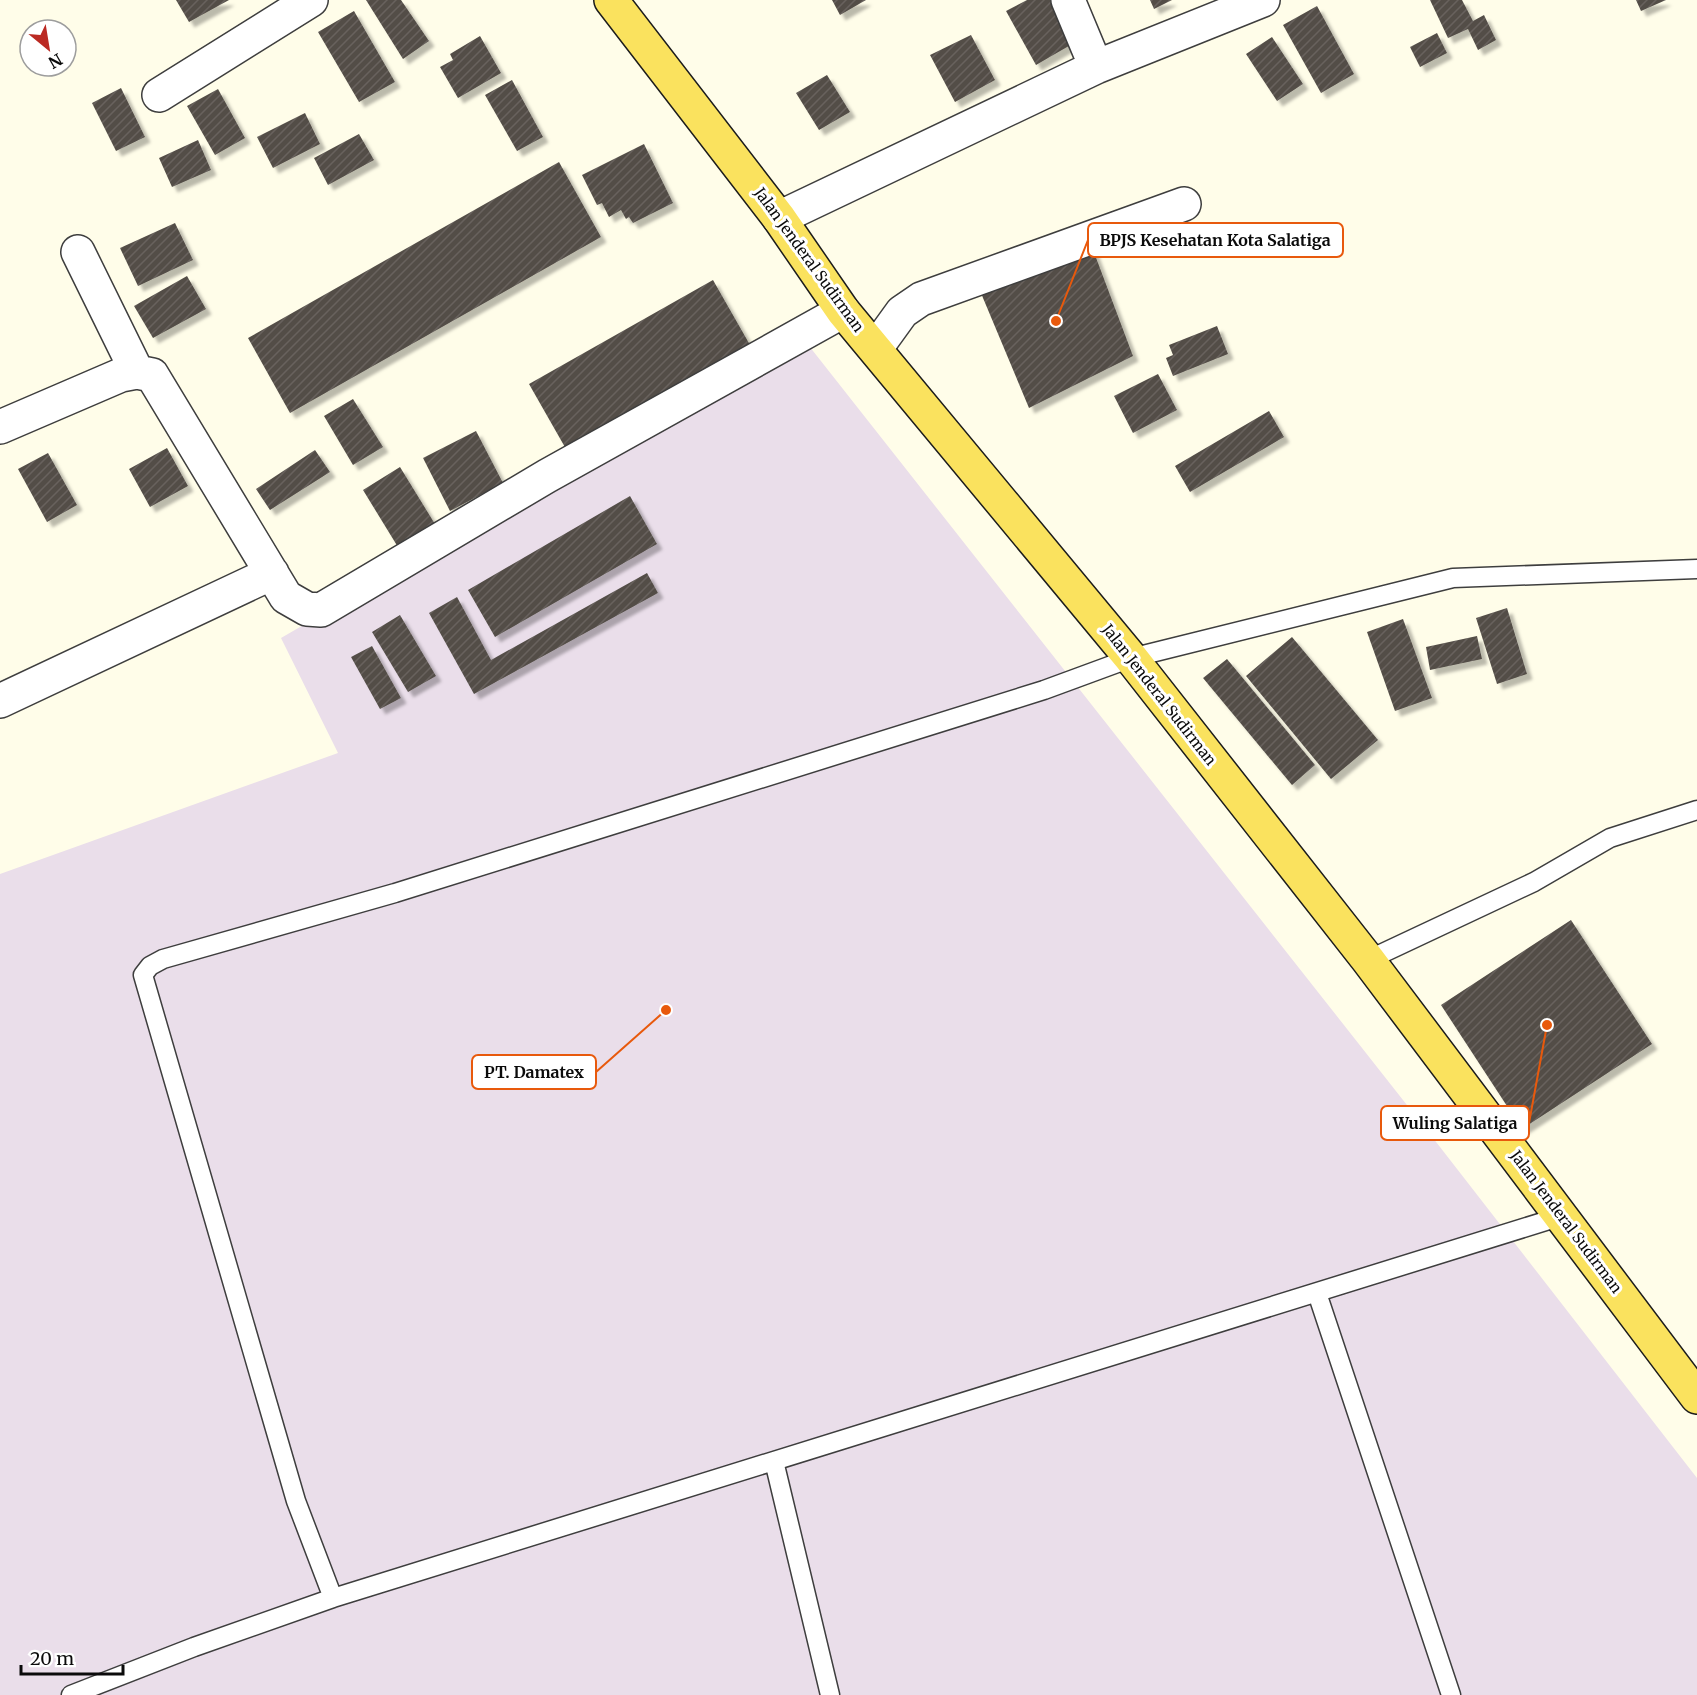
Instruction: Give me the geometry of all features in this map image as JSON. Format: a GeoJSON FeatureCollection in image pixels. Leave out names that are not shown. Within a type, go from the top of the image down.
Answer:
{"type":"FeatureCollection","features":[{"type":"Feature","properties":{"kind":"main road","name":"Jalan Jenderal Sudirman"},"geometry":{"type":"LineString","coordinates":[[611,0],[779,218],[843,310],[1131,658],[1368,960],[1697,1397]]}},
{"type":"Feature","properties":{"kind":"street"},"geometry":{"type":"LineString","coordinates":[[1068,0],[1096,67]]}},
{"type":"Feature","properties":{"kind":"street"},"geometry":{"type":"LineString","coordinates":[[779,218],[1096,67],[1263,0]]}},
{"type":"Feature","properties":{"kind":"street"},"geometry":{"type":"LineString","coordinates":[[159,95],[309,1]]}},
{"type":"Feature","properties":{"kind":"street"},"geometry":{"type":"LineString","coordinates":[[876,348],[902,312],[921,299],[1185,204]]}},
{"type":"Feature","properties":{"kind":"street"},"geometry":{"type":"LineString","coordinates":[[78,252],[137,372]]}},
{"type":"Feature","properties":{"kind":"street"},"geometry":{"type":"LineString","coordinates":[[0,427],[121,375],[137,372],[152,375],[286,597],[307,609],[321,610],[547,476],[843,310]]}},
{"type":"Feature","properties":{"kind":"street"},"geometry":{"type":"LineString","coordinates":[[0,701],[272,573]]}},
{"type":"Feature","properties":{"kind":"lane"},"geometry":{"type":"LineString","coordinates":[[333,1598],[296,1501],[166,1055],[143,975],[150,966],[163,959],[394,893],[1033,693],[1131,658],[1453,578],[1697,569]]}},
{"type":"Feature","properties":{"kind":"lane"},"geometry":{"type":"LineString","coordinates":[[1368,960],[1534,882],[1610,838],[1697,810]]}},
{"type":"Feature","properties":{"kind":"lane"},"geometry":{"type":"LineString","coordinates":[[71,1695],[194,1647],[333,1598],[1562,1216]]}},
{"type":"Feature","properties":{"kind":"lane"},"geometry":{"type":"LineString","coordinates":[[1317,1293],[1451,1695]]}},
{"type":"Feature","properties":{"kind":"lane"},"geometry":{"type":"LineString","coordinates":[[774,1461],[830,1695]]}},
{"type":"Feature","properties":{"kind":"shaded area"},"geometry":{"type":"Polygon","coordinates":[[[802,337],[1440,1147],[1697,1478],[1697,1695],[0,1695],[0,874],[338,753],[281,638],[802,337]]]}},
{"type":"Feature","properties":{"kind":"building"},"geometry":{"type":"Polygon","coordinates":[[[176,0],[229,0],[189,22],[176,0]]]}},
{"type":"Feature","properties":{"kind":"building"},"geometry":{"type":"Polygon","coordinates":[[[366,0],[401,0],[429,41],[403,59],[366,0]]]}},
{"type":"Feature","properties":{"kind":"building"},"geometry":{"type":"Polygon","coordinates":[[[832,0],[866,0],[840,15],[832,0]]]}},
{"type":"Feature","properties":{"kind":"building"},"geometry":{"type":"Polygon","coordinates":[[[1027,0],[1050,0],[1074,43],[1036,65],[1006,11],[1027,0]]]}},
{"type":"Feature","properties":{"kind":"building"},"geometry":{"type":"Polygon","coordinates":[[[1150,0],[1172,0],[1154,9],[1150,0]]]}},
{"type":"Feature","properties":{"kind":"building"},"geometry":{"type":"Polygon","coordinates":[[[1430,0],[1462,0],[1473,21],[1484,15],[1496,40],[1478,50],[1468,29],[1448,38],[1430,0]]]}},
{"type":"Feature","properties":{"kind":"building"},"geometry":{"type":"Polygon","coordinates":[[[1636,0],[1666,0],[1641,11],[1636,0]]]}},
{"type":"Feature","properties":{"kind":"building"},"geometry":{"type":"Polygon","coordinates":[[[1317,6],[1354,74],[1321,93],[1283,25],[1317,6]]]}},
{"type":"Feature","properties":{"kind":"building"},"geometry":{"type":"Polygon","coordinates":[[[354,11],[395,82],[359,102],[318,32],[354,11]]]}},
{"type":"Feature","properties":{"kind":"building"},"geometry":{"type":"Polygon","coordinates":[[[1437,33],[1447,53],[1420,67],[1410,47],[1437,33]]]}},
{"type":"Feature","properties":{"kind":"building"},"geometry":{"type":"Polygon","coordinates":[[[971,35],[995,80],[955,102],[930,55],[971,35]]]}},
{"type":"Feature","properties":{"kind":"building"},"geometry":{"type":"Polygon","coordinates":[[[480,36],[501,73],[458,98],[440,67],[453,60],[450,54],[480,36]]]}},
{"type":"Feature","properties":{"kind":"building"},"geometry":{"type":"Polygon","coordinates":[[[1272,37],[1303,84],[1277,101],[1246,54],[1272,37]]]}},
{"type":"Feature","properties":{"kind":"building"},"geometry":{"type":"Polygon","coordinates":[[[827,75],[850,112],[819,130],[796,93],[827,75]]]}},
{"type":"Feature","properties":{"kind":"building"},"geometry":{"type":"Polygon","coordinates":[[[512,80],[543,137],[517,151],[485,95],[512,80]]]}},
{"type":"Feature","properties":{"kind":"building"},"geometry":{"type":"Polygon","coordinates":[[[121,88],[145,137],[116,151],[92,103],[121,88]]]}},
{"type":"Feature","properties":{"kind":"building"},"geometry":{"type":"Polygon","coordinates":[[[218,89],[245,138],[215,155],[187,106],[218,89]]]}},
{"type":"Feature","properties":{"kind":"building"},"geometry":{"type":"Polygon","coordinates":[[[305,113],[320,144],[273,168],[257,137],[305,113]]]}},
{"type":"Feature","properties":{"kind":"building"},"geometry":{"type":"Polygon","coordinates":[[[359,134],[374,160],[328,185],[314,158],[359,134]]]}},
{"type":"Feature","properties":{"kind":"building"},"geometry":{"type":"Polygon","coordinates":[[[198,140],[211,170],[172,187],[159,158],[198,140]]]}},
{"type":"Feature","properties":{"kind":"building"},"geometry":{"type":"Polygon","coordinates":[[[644,144],[673,203],[633,223],[629,217],[626,219],[621,210],[609,217],[602,203],[597,205],[582,175],[644,144]]]}},
{"type":"Feature","properties":{"kind":"building"},"geometry":{"type":"Polygon","coordinates":[[[559,162],[601,237],[290,413],[248,338],[559,162]]]}},
{"type":"Feature","properties":{"kind":"building"},"geometry":{"type":"Polygon","coordinates":[[[175,223],[193,260],[138,286],[120,248],[175,223]]]}},
{"type":"Feature","properties":{"kind":"building"},"geometry":{"type":"Polygon","coordinates":[[[1092,247],[1133,356],[1029,408],[978,286],[1092,247]]]}},
{"type":"Feature","properties":{"kind":"building"},"geometry":{"type":"Polygon","coordinates":[[[187,276],[206,309],[153,338],[134,306],[187,276]]]}},
{"type":"Feature","properties":{"kind":"building"},"geometry":{"type":"Polygon","coordinates":[[[713,280],[754,352],[570,456],[529,384],[713,280]]]}},
{"type":"Feature","properties":{"kind":"building"},"geometry":{"type":"Polygon","coordinates":[[[1217,326],[1228,354],[1173,376],[1166,358],[1173,355],[1169,345],[1217,326]]]}},
{"type":"Feature","properties":{"kind":"building"},"geometry":{"type":"Polygon","coordinates":[[[1158,374],[1177,410],[1133,433],[1114,396],[1158,374]]]}},
{"type":"Feature","properties":{"kind":"building"},"geometry":{"type":"Polygon","coordinates":[[[353,399],[383,447],[353,465],[324,416],[353,399]]]}},
{"type":"Feature","properties":{"kind":"building"},"geometry":{"type":"Polygon","coordinates":[[[1269,411],[1284,437],[1190,492],[1175,466],[1269,411]]]}},
{"type":"Feature","properties":{"kind":"building"},"geometry":{"type":"Polygon","coordinates":[[[476,431],[503,483],[450,511],[423,458],[476,431]]]}},
{"type":"Feature","properties":{"kind":"building"},"geometry":{"type":"Polygon","coordinates":[[[167,448],[188,486],[150,507],[129,469],[167,448]]]}},
{"type":"Feature","properties":{"kind":"building"},"geometry":{"type":"Polygon","coordinates":[[[315,450],[330,472],[270,510],[256,489],[315,450]]]}},
{"type":"Feature","properties":{"kind":"building"},"geometry":{"type":"Polygon","coordinates":[[[48,453],[77,505],[47,522],[18,469],[48,453]]]}},
{"type":"Feature","properties":{"kind":"building"},"geometry":{"type":"Polygon","coordinates":[[[400,467],[438,529],[401,552],[363,490],[400,467]]]}},
{"type":"Feature","properties":{"kind":"building"},"geometry":{"type":"Polygon","coordinates":[[[630,496],[657,544],[495,637],[468,590],[630,496]]]}},
{"type":"Feature","properties":{"kind":"building"},"geometry":{"type":"Polygon","coordinates":[[[647,573],[658,593],[474,694],[429,613],[457,597],[491,660],[647,573]]]}},
{"type":"Feature","properties":{"kind":"building"},"geometry":{"type":"Polygon","coordinates":[[[1507,608],[1527,674],[1497,684],[1476,618],[1507,608]]]}},
{"type":"Feature","properties":{"kind":"building"},"geometry":{"type":"Polygon","coordinates":[[[400,615],[436,676],[408,692],[372,632],[400,615]]]}},
{"type":"Feature","properties":{"kind":"building"},"geometry":{"type":"Polygon","coordinates":[[[1403,619],[1432,698],[1395,711],[1367,632],[1403,619]]]}},
{"type":"Feature","properties":{"kind":"building"},"geometry":{"type":"Polygon","coordinates":[[[1477,636],[1482,659],[1430,670],[1426,647],[1477,636]]]}},
{"type":"Feature","properties":{"kind":"building"},"geometry":{"type":"Polygon","coordinates":[[[1292,637],[1378,740],[1331,779],[1246,676],[1292,637]]]}},
{"type":"Feature","properties":{"kind":"building"},"geometry":{"type":"Polygon","coordinates":[[[372,646],[401,698],[380,709],[351,657],[372,646]]]}},
{"type":"Feature","properties":{"kind":"building"},"geometry":{"type":"Polygon","coordinates":[[[1227,659],[1315,765],[1292,785],[1203,678],[1227,659]]]}},
{"type":"Feature","properties":{"kind":"building"},"geometry":{"type":"Polygon","coordinates":[[[1571,920],[1652,1044],[1522,1129],[1441,1005],[1571,920]]]}},
{"type":"Feature","properties":{"kind":"place","name":"BPJS Kesehatan Kota Salatiga"},"geometry":{"type":"Point","coordinates":[1056,321]}},
{"type":"Feature","properties":{"kind":"place","name":"PT. Damatex"},"geometry":{"type":"Point","coordinates":[666,1010]}},
{"type":"Feature","properties":{"kind":"place","name":"Wuling Salatiga"},"geometry":{"type":"Point","coordinates":[1547,1025]}}]}
